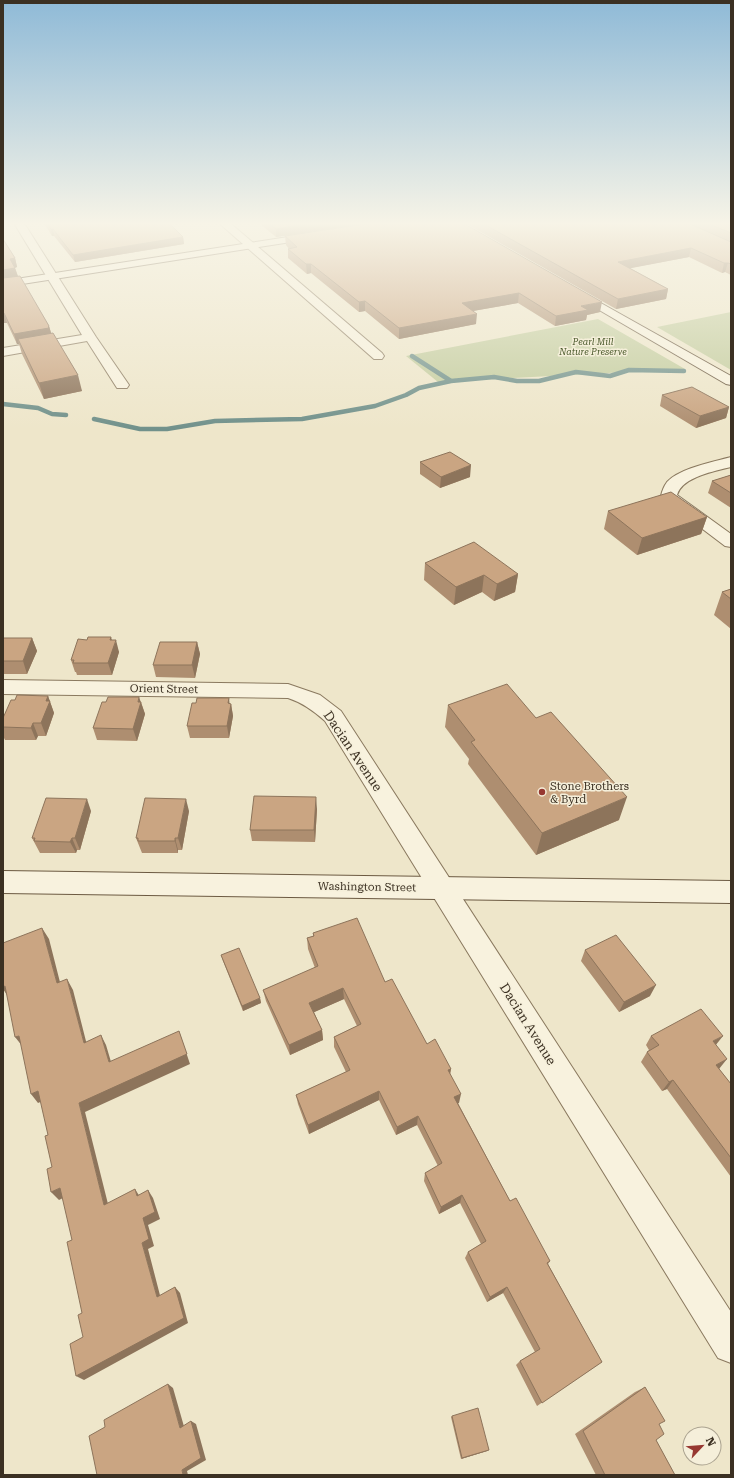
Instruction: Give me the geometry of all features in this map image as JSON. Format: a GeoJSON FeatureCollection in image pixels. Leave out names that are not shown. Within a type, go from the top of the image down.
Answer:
{"type":"FeatureCollection","features":[{"type":"Feature","properties":{"kind":"street"},"geometry":{"type":"LineString","coordinates":[[62,292],[122,385]]}},
{"type":"Feature","properties":{"kind":"street"},"geometry":{"type":"LineString","coordinates":[[304,292],[378,356]]}},
{"type":"Feature","properties":{"kind":"street"},"geometry":{"type":"LineString","coordinates":[[576,292],[731,381]]}},
{"type":"Feature","properties":{"kind":"street"},"geometry":{"type":"LineString","coordinates":[[3,352],[90,337]]}},
{"type":"Feature","properties":{"kind":"street"},"geometry":{"type":"LineString","coordinates":[[731,462],[703,470],[678,480],[672,486],[669,496],[731,542]]}},
{"type":"Feature","properties":{"kind":"street","name":"Orient Street"},"geometry":{"type":"LineString","coordinates":[[3,687],[288,691],[307,696],[322,706]]}},
{"type":"Feature","properties":{"kind":"street","name":"Dacian Avenue"},"geometry":{"type":"LineString","coordinates":[[322,706],[332,716],[442,887],[731,1345]]}},
{"type":"Feature","properties":{"kind":"street","name":"Washington Street"},"geometry":{"type":"LineString","coordinates":[[3,882],[731,892]]}},
{"type":"Feature","properties":{"kind":"green space","name":"Pearl Mill Nature Preserve"},"geometry":{"type":"Polygon","coordinates":[[[731,312],[731,370],[657,327],[731,312]]]}},
{"type":"Feature","properties":{"kind":"green space","name":"Pearl Mill Nature Preserve"},"geometry":{"type":"Polygon","coordinates":[[[598,319],[685,369],[438,382],[406,356],[598,319]]]}},
{"type":"Feature","properties":{"kind":"building"},"geometry":{"type":"Polygon","coordinates":[[[3,292],[29,292],[49,328],[14,334],[3,313],[3,292]]]}},
{"type":"Feature","properties":{"kind":"building"},"geometry":{"type":"Polygon","coordinates":[[[346,292],[584,292],[602,302],[581,306],[588,310],[556,316],[519,293],[462,303],[477,314],[399,328],[365,301],[359,302],[346,292]]]}},
{"type":"Feature","properties":{"kind":"building"},"geometry":{"type":"Polygon","coordinates":[[[605,292],[653,292],[618,299],[605,292]]]}},
{"type":"Feature","properties":{"kind":"building"},"geometry":{"type":"Polygon","coordinates":[[[53,333],[78,375],[39,383],[18,339],[53,333]]]}},
{"type":"Feature","properties":{"kind":"building"},"geometry":{"type":"Polygon","coordinates":[[[692,387],[729,407],[700,416],[662,395],[692,387]]]}},
{"type":"Feature","properties":{"kind":"building"},"geometry":{"type":"Polygon","coordinates":[[[450,452],[471,465],[441,477],[420,462],[450,452]]]}},
{"type":"Feature","properties":{"kind":"building"},"geometry":{"type":"Polygon","coordinates":[[[731,475],[731,493],[712,481],[731,475]]]}},
{"type":"Feature","properties":{"kind":"building"},"geometry":{"type":"Polygon","coordinates":[[[671,492],[707,517],[642,538],[608,511],[671,492]]]}},
{"type":"Feature","properties":{"kind":"building"},"geometry":{"type":"Polygon","coordinates":[[[474,542],[518,574],[497,584],[484,575],[456,587],[425,563],[474,542]]]}},
{"type":"Feature","properties":{"kind":"building"},"geometry":{"type":"Polygon","coordinates":[[[731,589],[731,599],[722,592],[731,589]]]}},
{"type":"Feature","properties":{"kind":"building"},"geometry":{"type":"Polygon","coordinates":[[[88,637],[111,637],[110,640],[116,640],[108,663],[73,663],[74,660],[71,660],[78,639],[87,640],[88,637]]]}},
{"type":"Feature","properties":{"kind":"building"},"geometry":{"type":"Polygon","coordinates":[[[3,638],[32,638],[23,661],[3,661],[3,638]]]}},
{"type":"Feature","properties":{"kind":"building"},"geometry":{"type":"Polygon","coordinates":[[[160,642],[197,642],[192,665],[153,665],[160,642]]]}},
{"type":"Feature","properties":{"kind":"building","name":"Stone Brothers & Byrd"},"geometry":{"type":"Polygon","coordinates":[[[507,684],[536,718],[551,712],[627,797],[542,833],[471,742],[475,740],[448,705],[507,684]]]}},
{"type":"Feature","properties":{"kind":"building"},"geometry":{"type":"Polygon","coordinates":[[[17,695],[48,696],[46,701],[50,701],[41,723],[33,723],[31,728],[3,727],[3,718],[11,700],[15,700],[17,695]]]}},
{"type":"Feature","properties":{"kind":"building"},"geometry":{"type":"Polygon","coordinates":[[[108,697],[139,697],[138,702],[141,702],[133,729],[93,728],[102,702],[106,702],[108,697]]]}},
{"type":"Feature","properties":{"kind":"building"},"geometry":{"type":"Polygon","coordinates":[[[197,698],[229,698],[228,703],[231,704],[227,726],[187,726],[192,703],[196,703],[197,698]]]}},
{"type":"Feature","properties":{"kind":"building"},"geometry":{"type":"Polygon","coordinates":[[[254,796],[316,797],[314,830],[250,830],[254,796]]]}},
{"type":"Feature","properties":{"kind":"building"},"geometry":{"type":"Polygon","coordinates":[[[46,798],[87,799],[75,838],[72,838],[70,842],[34,841],[35,838],[32,838],[46,798]]]}},
{"type":"Feature","properties":{"kind":"building"},"geometry":{"type":"Polygon","coordinates":[[[145,798],[186,799],[178,838],[175,838],[175,841],[138,841],[138,838],[136,838],[145,798]]]}},
{"type":"Feature","properties":{"kind":"building"},"geometry":{"type":"Polygon","coordinates":[[[357,918],[385,982],[392,979],[427,1044],[435,1039],[451,1069],[448,1070],[461,1094],[454,1097],[510,1201],[516,1198],[550,1261],[547,1263],[602,1362],[542,1403],[520,1361],[540,1349],[507,1287],[490,1297],[468,1252],[486,1241],[462,1195],[441,1207],[425,1173],[442,1163],[418,1116],[397,1127],[379,1091],[308,1125],[296,1095],[350,1070],[334,1037],[361,1024],[343,988],[309,1003],[322,1030],[289,1045],[263,990],[318,966],[307,938],[314,936],[313,933],[357,918]]]}},
{"type":"Feature","properties":{"kind":"building"},"geometry":{"type":"Polygon","coordinates":[[[42,928],[57,983],[67,979],[84,1043],[101,1035],[109,1062],[179,1031],[187,1054],[79,1103],[104,1205],[135,1189],[137,1196],[148,1190],[155,1212],[143,1218],[149,1239],[142,1243],[157,1297],[175,1287],[184,1318],[76,1376],[70,1344],[83,1337],[78,1315],[82,1313],[67,1242],[72,1240],[60,1188],[51,1192],[47,1169],[52,1167],[45,1136],[48,1135],[38,1091],[31,1094],[19,1036],[15,1037],[5,986],[3,987],[3,943],[42,928]]]}},
{"type":"Feature","properties":{"kind":"building"},"geometry":{"type":"Polygon","coordinates":[[[616,935],[656,985],[624,1002],[585,950],[616,935]]]}},
{"type":"Feature","properties":{"kind":"building"},"geometry":{"type":"Polygon","coordinates":[[[239,948],[260,998],[242,1006],[221,955],[239,948]]]}},
{"type":"Feature","properties":{"kind":"building"},"geometry":{"type":"Polygon","coordinates":[[[701,1009],[723,1036],[713,1041],[727,1059],[716,1065],[731,1084],[731,1158],[673,1080],[669,1082],[647,1052],[659,1045],[651,1036],[701,1009]]]}},
{"type":"Feature","properties":{"kind":"building"},"geometry":{"type":"Polygon","coordinates":[[[168,1384],[180,1428],[191,1421],[201,1458],[182,1470],[183,1475],[97,1475],[89,1436],[105,1427],[104,1420],[168,1384]]]}},
{"type":"Feature","properties":{"kind":"building"},"geometry":{"type":"Polygon","coordinates":[[[645,1387],[665,1421],[659,1424],[664,1434],[656,1440],[675,1475],[605,1475],[583,1431],[645,1387]]]}},
{"type":"Feature","properties":{"kind":"building"},"geometry":{"type":"Polygon","coordinates":[[[478,1408],[489,1450],[462,1458],[452,1416],[478,1408]]]}},
{"type":"Feature","properties":{"kind":"waterway"},"geometry":{"type":"LineString","coordinates":[[412,356],[451,381]]}},
{"type":"Feature","properties":{"kind":"waterway"},"geometry":{"type":"LineString","coordinates":[[451,381],[494,377],[517,381],[539,381],[576,372],[610,376],[629,370],[684,371]]}},
{"type":"Feature","properties":{"kind":"waterway"},"geometry":{"type":"LineString","coordinates":[[94,419],[140,429],[167,429],[215,421],[302,419],[375,406],[406,395],[419,388],[451,381]]}},
{"type":"Feature","properties":{"kind":"waterway"},"geometry":{"type":"LineString","coordinates":[[3,404],[38,408],[52,414],[66,415]]}},
{"type":"Feature","properties":{"kind":"place","name":"Stone Brothers & Byrd"},"geometry":{"type":"Point","coordinates":[542,792]}}]}
